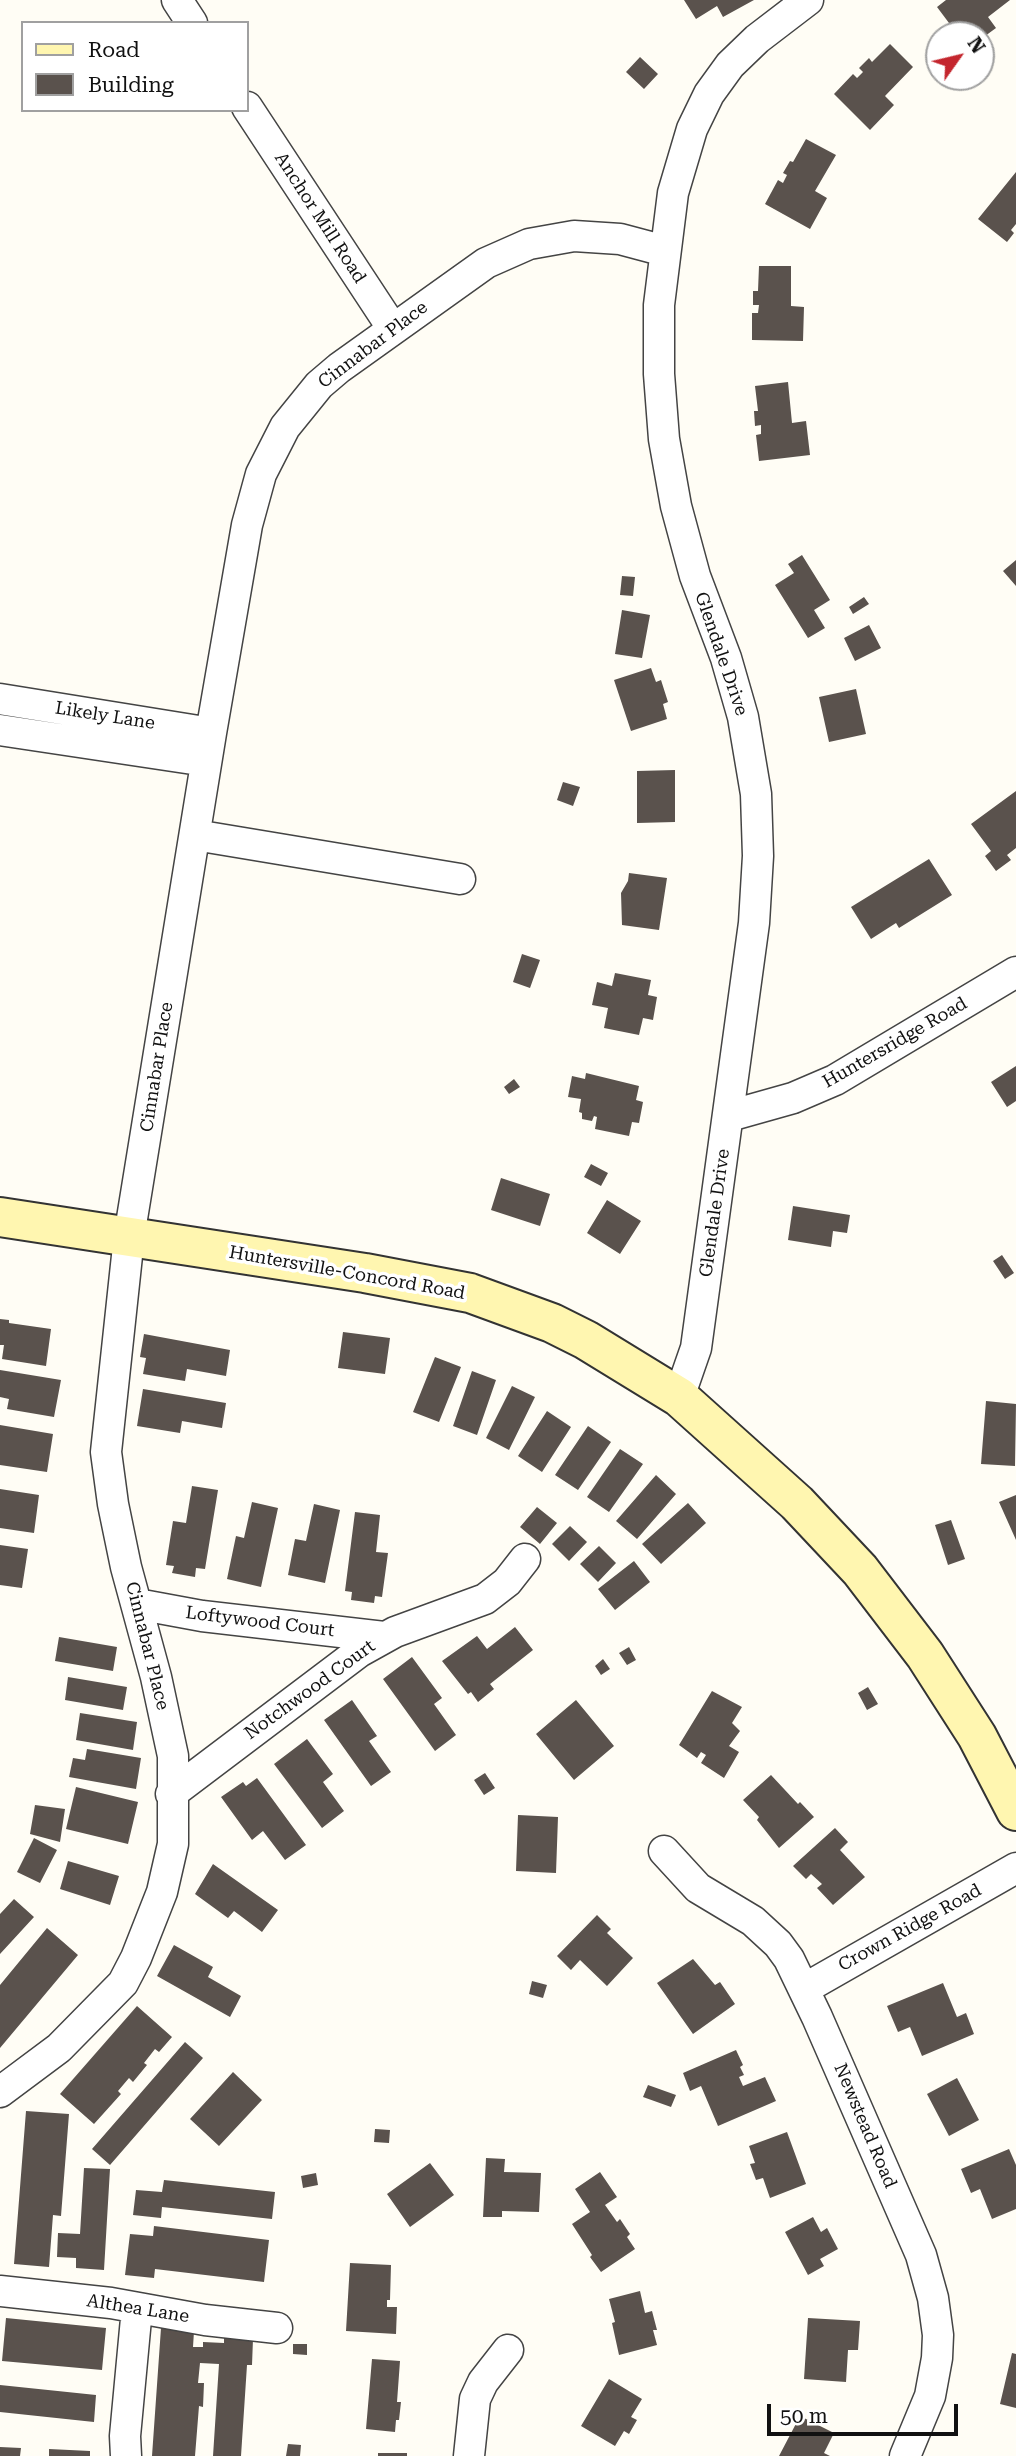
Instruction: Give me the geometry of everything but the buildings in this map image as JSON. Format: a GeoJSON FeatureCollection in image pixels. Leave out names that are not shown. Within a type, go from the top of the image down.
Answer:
{"type":"FeatureCollection","features":[{"type":"Feature","properties":{"kind":"main road","name":"Huntersville-Concord Road"},"geometry":{"type":"LineString","coordinates":[[0,1217],[365,1273],[470,1293],[552,1323],[586,1340],[679,1397],[797,1503],[874,1587],[925,1655],[970,1724],[1016,1811]]}},
{"type":"Feature","properties":{"kind":"street"},"geometry":{"type":"LineString","coordinates":[[177,0],[190,21]]}},
{"type":"Feature","properties":{"kind":"street","name":"Glendale Drive"},"geometry":{"type":"LineString","coordinates":[[679,1397],[696,1348],[754,923],[758,856],[756,794],[743,717],[726,658],[695,576],[676,506],[664,439],[659,360],[660,305],[673,193],[692,129],[709,94],[730,65],[757,38],[808,0]]}},
{"type":"Feature","properties":{"kind":"street","name":"Anchor Mill Road"},"geometry":{"type":"LineString","coordinates":[[248,109],[393,329]]}},
{"type":"Feature","properties":{"kind":"street","name":"Cinnabar Place"},"geometry":{"type":"LineString","coordinates":[[0,2092],[59,2048],[123,1983],[136,1958],[162,1892],[173,1844],[173,1756],[113,1504],[106,1452],[129,1237],[247,525],[261,474],[285,426],[319,385],[486,262],[528,244],[551,239],[597,236],[665,251]]}},
{"type":"Feature","properties":{"kind":"street","name":"Likely Lane"},"geometry":{"type":"LineString","coordinates":[[0,699],[209,747]]}},
{"type":"Feature","properties":{"kind":"street","name":"Likely Lane"},"geometry":{"type":"LineString","coordinates":[[0,730],[209,747]]}},
{"type":"Feature","properties":{"kind":"street"},"geometry":{"type":"LineString","coordinates":[[195,835],[460,879]]}},
{"type":"Feature","properties":{"kind":"street","name":"Huntersridge Road"},"geometry":{"type":"LineString","coordinates":[[729,1116],[793,1098],[835,1080],[1016,972]]}},
{"type":"Feature","properties":{"kind":"street","name":"Notchwood Court"},"geometry":{"type":"LineString","coordinates":[[171,1794],[348,1660],[384,1637],[485,1599],[506,1582],[525,1559]]}},
{"type":"Feature","properties":{"kind":"street","name":"Loftywood Court"},"geometry":{"type":"LineString","coordinates":[[137,1604],[202,1616],[384,1637]]}},
{"type":"Feature","properties":{"kind":"street","name":"Newstead Road"},"geometry":{"type":"LineString","coordinates":[[664,1851],[698,1888],[753,1921],[778,1944],[789,1959],[921,2255],[933,2298],[938,2335],[937,2358],[930,2396],[905,2456]]}},
{"type":"Feature","properties":{"kind":"street","name":"Crown Ridge Road"},"geometry":{"type":"LineString","coordinates":[[804,1989],[1016,1868]]}},
{"type":"Feature","properties":{"kind":"street","name":"Althea Lane"},"geometry":{"type":"LineString","coordinates":[[0,2291],[111,2303],[277,2328]]}},
{"type":"Feature","properties":{"kind":"street"},"geometry":{"type":"LineString","coordinates":[[126,2456],[125,2436],[138,2308]]}},
{"type":"Feature","properties":{"kind":"street"},"geometry":{"type":"LineString","coordinates":[[469,2456],[475,2399],[483,2382],[508,2350]]}}]}
